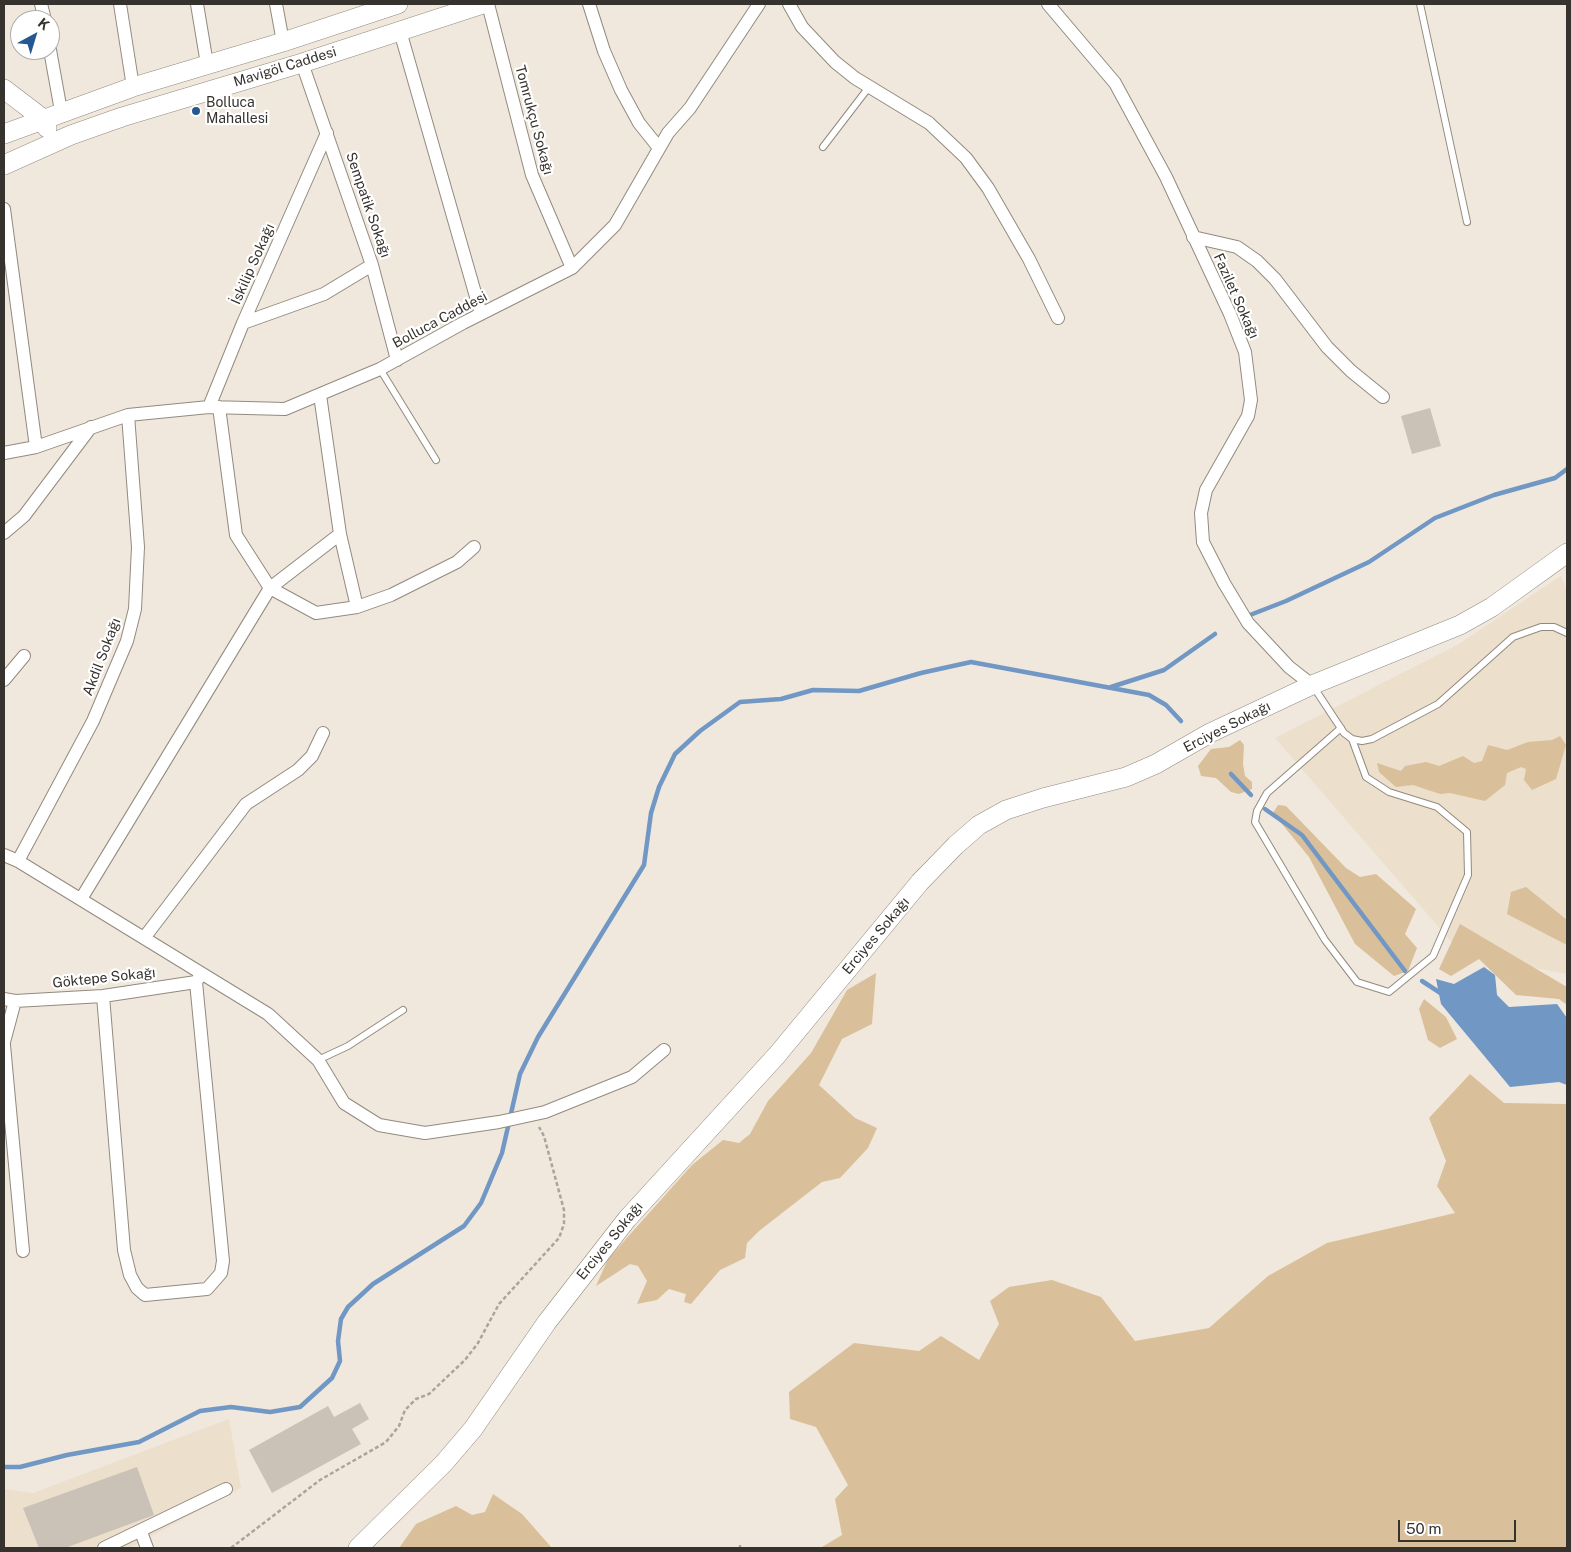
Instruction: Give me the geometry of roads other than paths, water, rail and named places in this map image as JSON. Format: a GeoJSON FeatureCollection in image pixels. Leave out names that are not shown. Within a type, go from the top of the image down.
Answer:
{"type":"FeatureCollection","features":[{"type":"Feature","properties":{"kind":"street"},"geometry":{"type":"LineString","coordinates":[[120,4],[133,87]]}},
{"type":"Feature","properties":{"kind":"street"},"geometry":{"type":"LineString","coordinates":[[197,4],[208,64]]}},
{"type":"Feature","properties":{"kind":"street"},"geometry":{"type":"LineString","coordinates":[[276,4],[283,42]]}},
{"type":"Feature","properties":{"kind":"street","name":"Mavigöl Caddesi"},"geometry":{"type":"LineString","coordinates":[[4,134],[61,111],[133,87],[283,42],[398,4]]}},
{"type":"Feature","properties":{"kind":"street","name":"Mavigöl Caddesi"},"geometry":{"type":"LineString","coordinates":[[4,165],[122,116],[302,62],[484,4]]}},
{"type":"Feature","properties":{"kind":"street","name":"Tomrukçu Sokağı"},"geometry":{"type":"LineString","coordinates":[[488,4],[532,175],[572,268]]}},
{"type":"Feature","properties":{"kind":"street"},"geometry":{"type":"LineString","coordinates":[[589,4],[604,51],[621,90],[639,123],[660,148]]}},
{"type":"Feature","properties":{"kind":"street","name":"Bolluca Caddesi"},"geometry":{"type":"LineString","coordinates":[[4,453],[36,447],[128,415],[214,407],[285,409],[380,369],[481,314],[572,268],[615,225],[668,132],[690,108],[759,4]]}},
{"type":"Feature","properties":{"kind":"street"},"geometry":{"type":"LineString","coordinates":[[789,4],[802,27],[820,49],[855,78],[929,123],[966,158],[988,188],[1058,318]]}},
{"type":"Feature","properties":{"kind":"street","name":"Fazilet Sokağı"},"geometry":{"type":"LineString","coordinates":[[1048,4],[1115,83],[1166,177],[1230,314],[1245,352],[1251,400],[1248,416],[1206,490],[1201,513],[1203,542],[1224,583],[1248,622],[1289,667],[1312,685]]}},
{"type":"Feature","properties":{"kind":"street"},"geometry":{"type":"LineString","coordinates":[[400,31],[481,314]]}},
{"type":"Feature","properties":{"kind":"street"},"geometry":{"type":"LineString","coordinates":[[52,60],[61,111]]}},
{"type":"Feature","properties":{"kind":"street","name":"Sempatik Sokağı"},"geometry":{"type":"LineString","coordinates":[[302,62],[372,265],[396,360]]}},
{"type":"Feature","properties":{"kind":"street"},"geometry":{"type":"LineString","coordinates":[[4,89],[42,118],[54,143]]}},
{"type":"Feature","properties":{"kind":"street","name":"İskilip Sokağı"},"geometry":{"type":"LineString","coordinates":[[214,407],[243,323],[327,133]]}},
{"type":"Feature","properties":{"kind":"street"},"geometry":{"type":"LineString","coordinates":[[4,209],[36,447]]}},
{"type":"Feature","properties":{"kind":"street"},"geometry":{"type":"LineString","coordinates":[[1193,237],[1237,247],[1257,261],[1275,279],[1327,347],[1351,371],[1383,396]]}},
{"type":"Feature","properties":{"kind":"street"},"geometry":{"type":"LineString","coordinates":[[243,323],[324,294],[372,265]]}},
{"type":"Feature","properties":{"kind":"street"},"geometry":{"type":"LineString","coordinates":[[320,395],[340,534],[357,607]]}},
{"type":"Feature","properties":{"kind":"street"},"geometry":{"type":"LineString","coordinates":[[214,407],[236,535],[270,588],[316,613],[357,607],[391,595],[457,562],[474,547]]}},
{"type":"Feature","properties":{"kind":"street","name":"Akdil Sokağı"},"geometry":{"type":"LineString","coordinates":[[18,861],[92,721],[127,641],[133,617],[138,547],[128,415]]}},
{"type":"Feature","properties":{"kind":"street"},"geometry":{"type":"LineString","coordinates":[[4,533],[24,516],[92,427]]}},
{"type":"Feature","properties":{"kind":"street"},"geometry":{"type":"LineString","coordinates":[[81,899],[270,588],[340,534]]}},
{"type":"Feature","properties":{"kind":"street","name":"Erciyes Sokağı"},"geometry":{"type":"LineString","coordinates":[[358,1548],[444,1463],[473,1429],[547,1322],[627,1219],[777,1055],[920,882],[956,845],[979,825],[1006,810],[1043,798],[1126,777],[1156,764],[1210,733],[1312,685],[1460,625],[1492,607],[1567,553]]}},
{"type":"Feature","properties":{"kind":"street"},"geometry":{"type":"LineString","coordinates":[[4,680],[24,656]]}},
{"type":"Feature","properties":{"kind":"street"},"geometry":{"type":"LineString","coordinates":[[144,938],[246,804],[298,770],[312,756],[323,733]]}},
{"type":"Feature","properties":{"kind":"street"},"geometry":{"type":"LineString","coordinates":[[4,855],[18,861],[144,938],[199,978],[268,1014],[318,1060],[344,1104],[379,1124],[425,1133],[499,1122],[545,1112],[632,1077],[664,1050]]}},
{"type":"Feature","properties":{"kind":"street"},"geometry":{"type":"LineString","coordinates":[[103,996],[124,1250],[130,1275],[137,1288],[145,1295],[207,1289],[220,1272],[223,1261],[199,978]]}},
{"type":"Feature","properties":{"kind":"street","name":"Göktepe Sokağı"},"geometry":{"type":"LineString","coordinates":[[10,1000],[103,996],[199,978]]}},
{"type":"Feature","properties":{"kind":"street"},"geometry":{"type":"LineString","coordinates":[[10,1000],[4,1043],[22,1251]]}},
{"type":"Feature","properties":{"kind":"street"},"geometry":{"type":"LineString","coordinates":[[104,1548],[226,1490]]}},
{"type":"Feature","properties":{"kind":"street"},"geometry":{"type":"LineString","coordinates":[[141,1532],[147,1548]]}},
{"type":"Feature","properties":{"kind":"lane"},"geometry":{"type":"LineString","coordinates":[[1420,4],[1467,222]]}},
{"type":"Feature","properties":{"kind":"lane"},"geometry":{"type":"LineString","coordinates":[[822,147],[869,87]]}},
{"type":"Feature","properties":{"kind":"lane"},"geometry":{"type":"LineString","coordinates":[[380,369],[436,460]]}},
{"type":"Feature","properties":{"kind":"lane"},"geometry":{"type":"LineString","coordinates":[[1352,739],[1362,741],[1372,739],[1438,704],[1508,642],[1528,630],[1541,626],[1554,627],[1567,633]]}},
{"type":"Feature","properties":{"kind":"lane"},"geometry":{"type":"LineString","coordinates":[[1312,685],[1341,728],[1352,739],[1366,777],[1389,792],[1437,808],[1466,832],[1468,876],[1433,956],[1389,992],[1357,982],[1325,940],[1255,822],[1257,811],[1267,793],[1341,728]]}},
{"type":"Feature","properties":{"kind":"lane"},"geometry":{"type":"LineString","coordinates":[[318,1060],[348,1046],[403,1010]]}},
{"type":"Feature","properties":{"kind":"water"},"geometry":{"type":"Polygon","coordinates":[[[1484,967],[1495,975],[1497,995],[1509,1007],[1557,1004],[1567,1018],[1567,1085],[1559,1082],[1510,1087],[1441,1004],[1436,979],[1454,984],[1484,967]]]}},
{"type":"Feature","properties":{"kind":"waterway"},"geometry":{"type":"LineString","coordinates":[[1250,615],[1286,601],[1369,562],[1435,518],[1494,495],[1555,478],[1567,469]]}},
{"type":"Feature","properties":{"kind":"waterway"},"geometry":{"type":"LineString","coordinates":[[1111,687],[1164,670],[1215,634]]}},
{"type":"Feature","properties":{"kind":"waterway"},"geometry":{"type":"LineString","coordinates":[[4,1467],[20,1467],[67,1455],[139,1442],[200,1411],[231,1407],[270,1412],[300,1407],[332,1378],[340,1361],[338,1341],[341,1319],[348,1307],[373,1284],[464,1226],[481,1203],[502,1153],[520,1074],[538,1037],[644,865],[651,813],[659,787],[675,754],[700,731],[740,702],[781,699],[813,690],[859,691],[921,673],[971,662],[1149,695],[1166,705],[1181,721]]}},
{"type":"Feature","properties":{"kind":"waterway"},"geometry":{"type":"LineString","coordinates":[[1231,774],[1251,795]]}},
{"type":"Feature","properties":{"kind":"waterway"},"geometry":{"type":"LineString","coordinates":[[1265,809],[1302,835],[1405,971]]}},
{"type":"Feature","properties":{"kind":"waterway"},"geometry":{"type":"LineString","coordinates":[[1422,981],[1442,994]]}},
{"type":"Feature","properties":{"kind":"place","name":"Bolluca Mahallesi"},"geometry":{"type":"Point","coordinates":[196,111]}}]}
